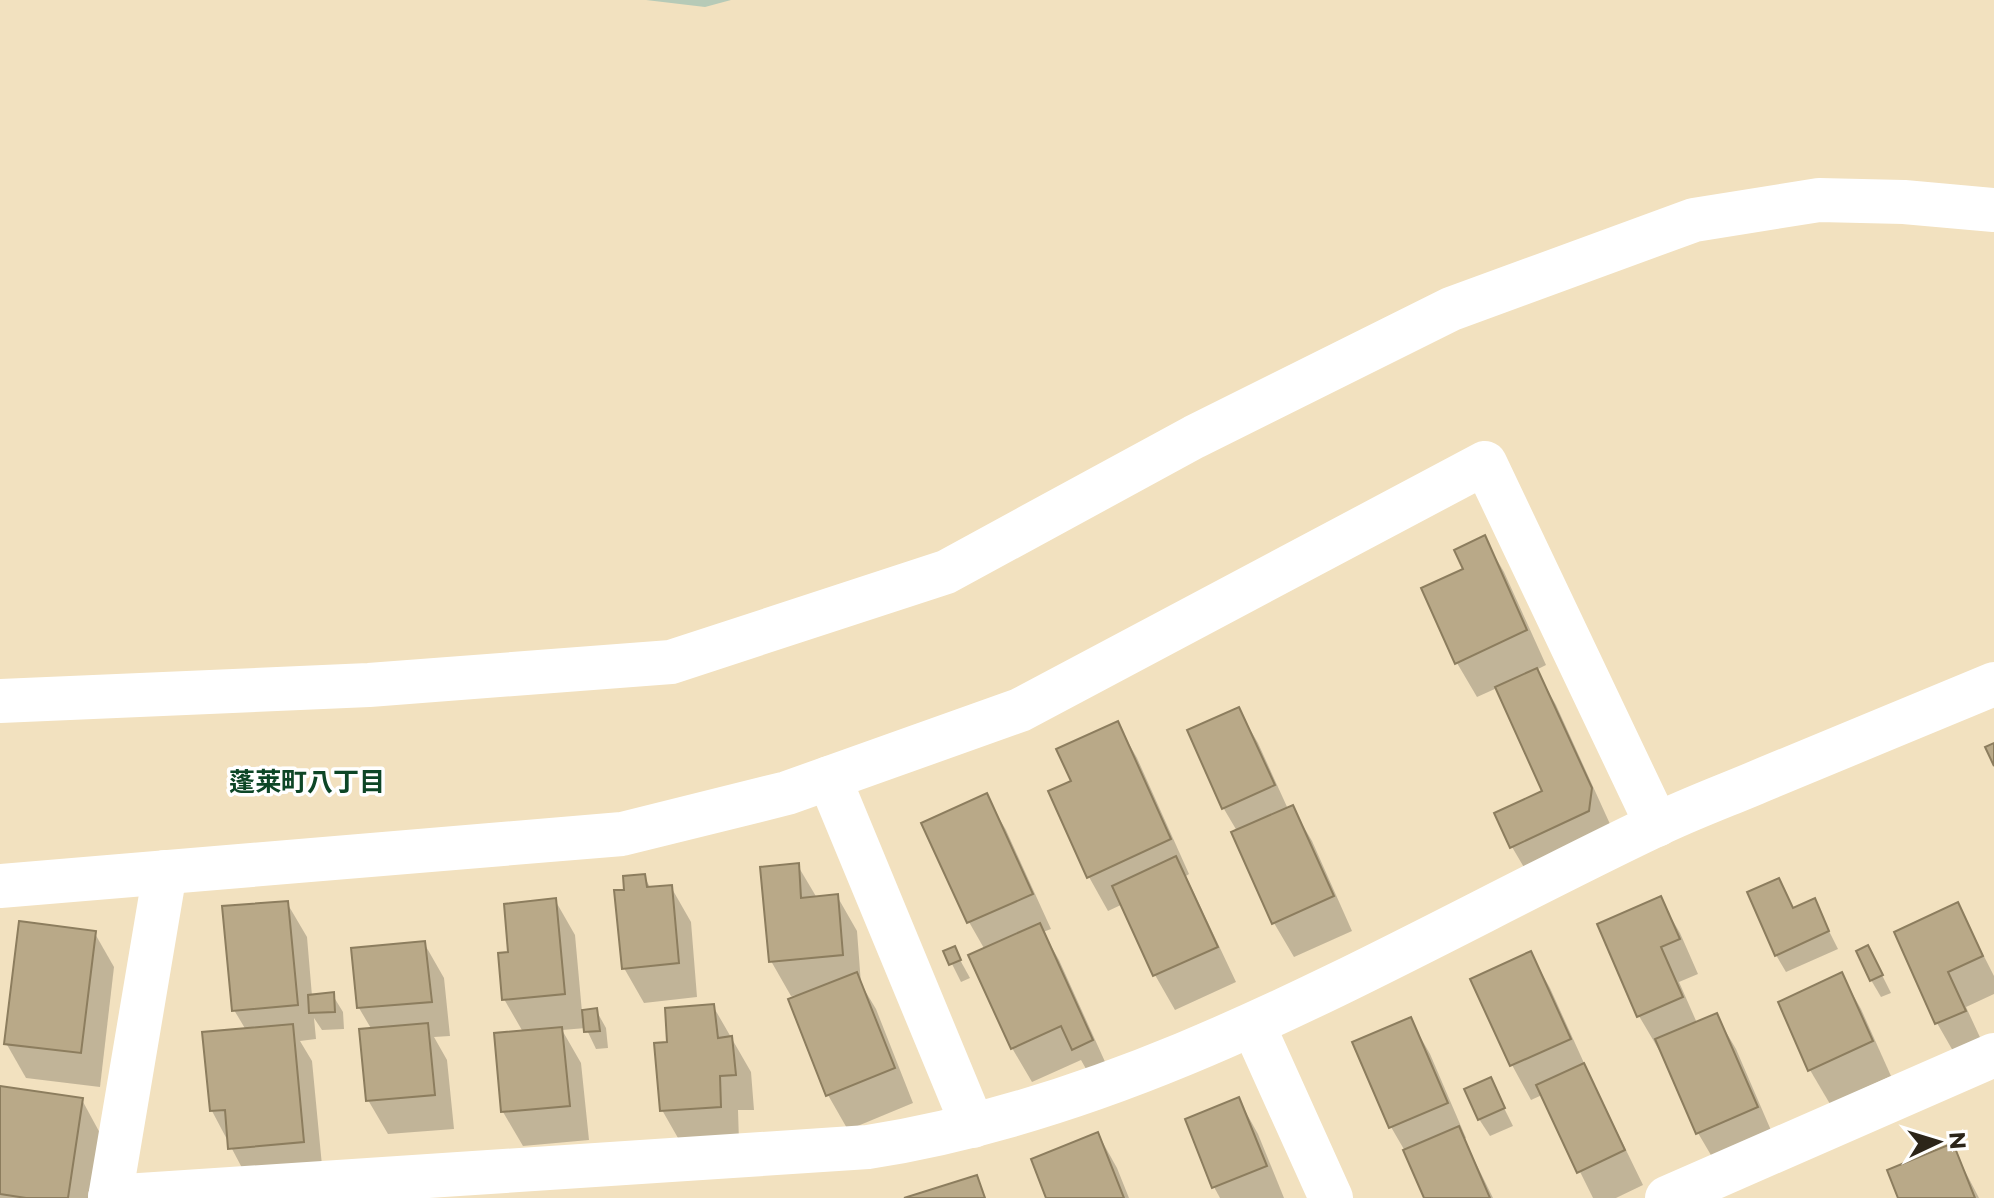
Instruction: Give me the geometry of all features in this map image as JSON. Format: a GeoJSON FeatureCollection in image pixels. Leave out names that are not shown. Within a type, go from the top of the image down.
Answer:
{"type":"FeatureCollection","features":[{"type":"Feature","properties":{"kind":"street"},"geometry":{"type":"LineString","coordinates":[[0,701],[369,685],[671,662],[946,572],[1194,437],[1451,309],[1694,220],[1819,200],[1904,202],[1994,210]]}},
{"type":"Feature","properties":{"kind":"street"},"geometry":{"type":"LineString","coordinates":[[0,886],[622,834],[787,793],[1020,710],[1485,463],[1657,825]]}},
{"type":"Feature","properties":{"kind":"street"},"geometry":{"type":"LineString","coordinates":[[165,872],[110,1198],[868,1147],[926,1138],[973,1126],[1113,1081],[1253,1025],[1657,825],[1994,684]]}},
{"type":"Feature","properties":{"kind":"street"},"geometry":{"type":"LineString","coordinates":[[829,778],[973,1126]]}},
{"type":"Feature","properties":{"kind":"street"},"geometry":{"type":"LineString","coordinates":[[1253,1025],[1331,1198]]}},
{"type":"Feature","properties":{"kind":"street"},"geometry":{"type":"LineString","coordinates":[[1667,1198],[1994,1055]]}},
{"type":"Feature","properties":{"kind":"green space"},"geometry":{"type":"Polygon","coordinates":[[[646,0],[731,0],[705,7],[646,0]]]}},
{"type":"Feature","properties":{"kind":"building"},"geometry":{"type":"Polygon","coordinates":[[[1485,535],[1527,630],[1455,664],[1421,588],[1463,569],[1454,550],[1485,535]]]}},
{"type":"Feature","properties":{"kind":"building"},"geometry":{"type":"Polygon","coordinates":[[[1537,668],[1592,788],[1589,811],[1510,848],[1494,813],[1542,791],[1495,687],[1537,668]]]}},
{"type":"Feature","properties":{"kind":"building"},"geometry":{"type":"Polygon","coordinates":[[[1239,707],[1275,785],[1222,809],[1187,730],[1239,707]]]}},
{"type":"Feature","properties":{"kind":"building"},"geometry":{"type":"Polygon","coordinates":[[[1118,721],[1171,839],[1087,878],[1048,791],[1071,781],[1056,749],[1118,721]]]}},
{"type":"Feature","properties":{"kind":"building"},"geometry":{"type":"Polygon","coordinates":[[[1994,743],[1994,766],[1985,747],[1994,743]]]}},
{"type":"Feature","properties":{"kind":"building"},"geometry":{"type":"Polygon","coordinates":[[[987,793],[1033,894],[967,923],[921,823],[987,793]]]}},
{"type":"Feature","properties":{"kind":"building"},"geometry":{"type":"Polygon","coordinates":[[[1293,805],[1334,896],[1272,924],[1231,832],[1293,805]]]}},
{"type":"Feature","properties":{"kind":"building"},"geometry":{"type":"Polygon","coordinates":[[[1176,856],[1218,947],[1153,976],[1112,886],[1176,856]]]}},
{"type":"Feature","properties":{"kind":"building"},"geometry":{"type":"Polygon","coordinates":[[[799,863],[801,898],[838,894],[843,955],[769,962],[760,867],[799,863]]]}},
{"type":"Feature","properties":{"kind":"building"},"geometry":{"type":"Polygon","coordinates":[[[645,874],[647,887],[672,885],[679,963],[622,969],[614,890],[624,890],[623,876],[645,874]]]}},
{"type":"Feature","properties":{"kind":"building"},"geometry":{"type":"Polygon","coordinates":[[[1779,878],[1793,908],[1815,898],[1829,931],[1775,956],[1747,892],[1779,878]]]}},
{"type":"Feature","properties":{"kind":"building"},"geometry":{"type":"Polygon","coordinates":[[[1661,896],[1680,939],[1661,947],[1683,997],[1637,1017],[1597,924],[1661,896]]]}},
{"type":"Feature","properties":{"kind":"building"},"geometry":{"type":"Polygon","coordinates":[[[556,898],[565,994],[502,1000],[498,953],[508,952],[504,904],[556,898]]]}},
{"type":"Feature","properties":{"kind":"building"},"geometry":{"type":"Polygon","coordinates":[[[288,901],[298,1005],[232,1011],[222,906],[288,901]]]}},
{"type":"Feature","properties":{"kind":"building"},"geometry":{"type":"Polygon","coordinates":[[[1958,902],[1983,956],[1948,972],[1966,1011],[1935,1024],[1894,932],[1958,902]]]}},
{"type":"Feature","properties":{"kind":"building"},"geometry":{"type":"Polygon","coordinates":[[[19,921],[96,931],[81,1053],[4,1044],[19,921]]]}},
{"type":"Feature","properties":{"kind":"building"},"geometry":{"type":"Polygon","coordinates":[[[1040,923],[1093,1040],[1072,1050],[1061,1026],[1011,1049],[968,955],[1040,923]]]}},
{"type":"Feature","properties":{"kind":"building"},"geometry":{"type":"Polygon","coordinates":[[[425,941],[432,1002],[357,1008],[351,948],[425,941]]]}},
{"type":"Feature","properties":{"kind":"building"},"geometry":{"type":"Polygon","coordinates":[[[1868,945],[1883,975],[1870,981],[1856,951],[1868,945]]]}},
{"type":"Feature","properties":{"kind":"building"},"geometry":{"type":"Polygon","coordinates":[[[955,946],[961,960],[949,965],[943,951],[955,946]]]}},
{"type":"Feature","properties":{"kind":"building"},"geometry":{"type":"Polygon","coordinates":[[[1531,951],[1571,1039],[1510,1066],[1470,979],[1531,951]]]}},
{"type":"Feature","properties":{"kind":"building"},"geometry":{"type":"Polygon","coordinates":[[[857,972],[895,1068],[826,1096],[788,999],[857,972]]]}},
{"type":"Feature","properties":{"kind":"building"},"geometry":{"type":"Polygon","coordinates":[[[1842,972],[1873,1041],[1808,1071],[1778,1002],[1842,972]]]}},
{"type":"Feature","properties":{"kind":"building"},"geometry":{"type":"Polygon","coordinates":[[[334,992],[335,1012],[309,1013],[308,995],[334,992]]]}},
{"type":"Feature","properties":{"kind":"building"},"geometry":{"type":"Polygon","coordinates":[[[714,1004],[718,1038],[732,1036],[736,1075],[720,1076],[721,1107],[660,1111],[654,1043],[667,1042],[665,1008],[714,1004]]]}},
{"type":"Feature","properties":{"kind":"building"},"geometry":{"type":"Polygon","coordinates":[[[597,1008],[600,1031],[584,1032],[582,1010],[597,1008]]]}},
{"type":"Feature","properties":{"kind":"building"},"geometry":{"type":"Polygon","coordinates":[[[1717,1013],[1758,1107],[1696,1134],[1655,1039],[1717,1013]]]}},
{"type":"Feature","properties":{"kind":"building"},"geometry":{"type":"Polygon","coordinates":[[[1411,1017],[1448,1103],[1389,1128],[1352,1042],[1411,1017]]]}},
{"type":"Feature","properties":{"kind":"building"},"geometry":{"type":"Polygon","coordinates":[[[428,1023],[435,1095],[366,1101],[359,1029],[428,1023]]]}},
{"type":"Feature","properties":{"kind":"building"},"geometry":{"type":"Polygon","coordinates":[[[293,1024],[304,1142],[228,1149],[225,1110],[210,1111],[202,1032],[293,1024]]]}},
{"type":"Feature","properties":{"kind":"building"},"geometry":{"type":"Polygon","coordinates":[[[562,1027],[570,1106],[501,1112],[494,1033],[562,1027]]]}},
{"type":"Feature","properties":{"kind":"building"},"geometry":{"type":"Polygon","coordinates":[[[1584,1063],[1625,1150],[1577,1173],[1536,1085],[1584,1063]]]}},
{"type":"Feature","properties":{"kind":"building"},"geometry":{"type":"Polygon","coordinates":[[[1491,1077],[1505,1108],[1478,1120],[1464,1089],[1491,1077]]]}},
{"type":"Feature","properties":{"kind":"building"},"geometry":{"type":"Polygon","coordinates":[[[0,1086],[83,1098],[68,1198],[26,1198],[0,1194],[0,1086]]]}},
{"type":"Feature","properties":{"kind":"building"},"geometry":{"type":"Polygon","coordinates":[[[1239,1097],[1267,1166],[1212,1188],[1185,1119],[1239,1097]]]}},
{"type":"Feature","properties":{"kind":"building"},"geometry":{"type":"Polygon","coordinates":[[[1459,1126],[1490,1198],[1424,1198],[1403,1150],[1459,1126]]]}},
{"type":"Feature","properties":{"kind":"building"},"geometry":{"type":"Polygon","coordinates":[[[1098,1132],[1124,1198],[1046,1198],[1031,1159],[1098,1132]]]}},
{"type":"Feature","properties":{"kind":"building"},"geometry":{"type":"Polygon","coordinates":[[[1953,1143],[1975,1198],[1898,1198],[1887,1170],[1953,1143]]]}},
{"type":"Feature","properties":{"kind":"building"},"geometry":{"type":"Polygon","coordinates":[[[977,1175],[985,1198],[904,1198],[977,1175]]]}},
{"type":"Feature","properties":{"kind":"district","name":"蓬莱町八丁目"},"geometry":{"type":"Point","coordinates":[307,782]}}]}
